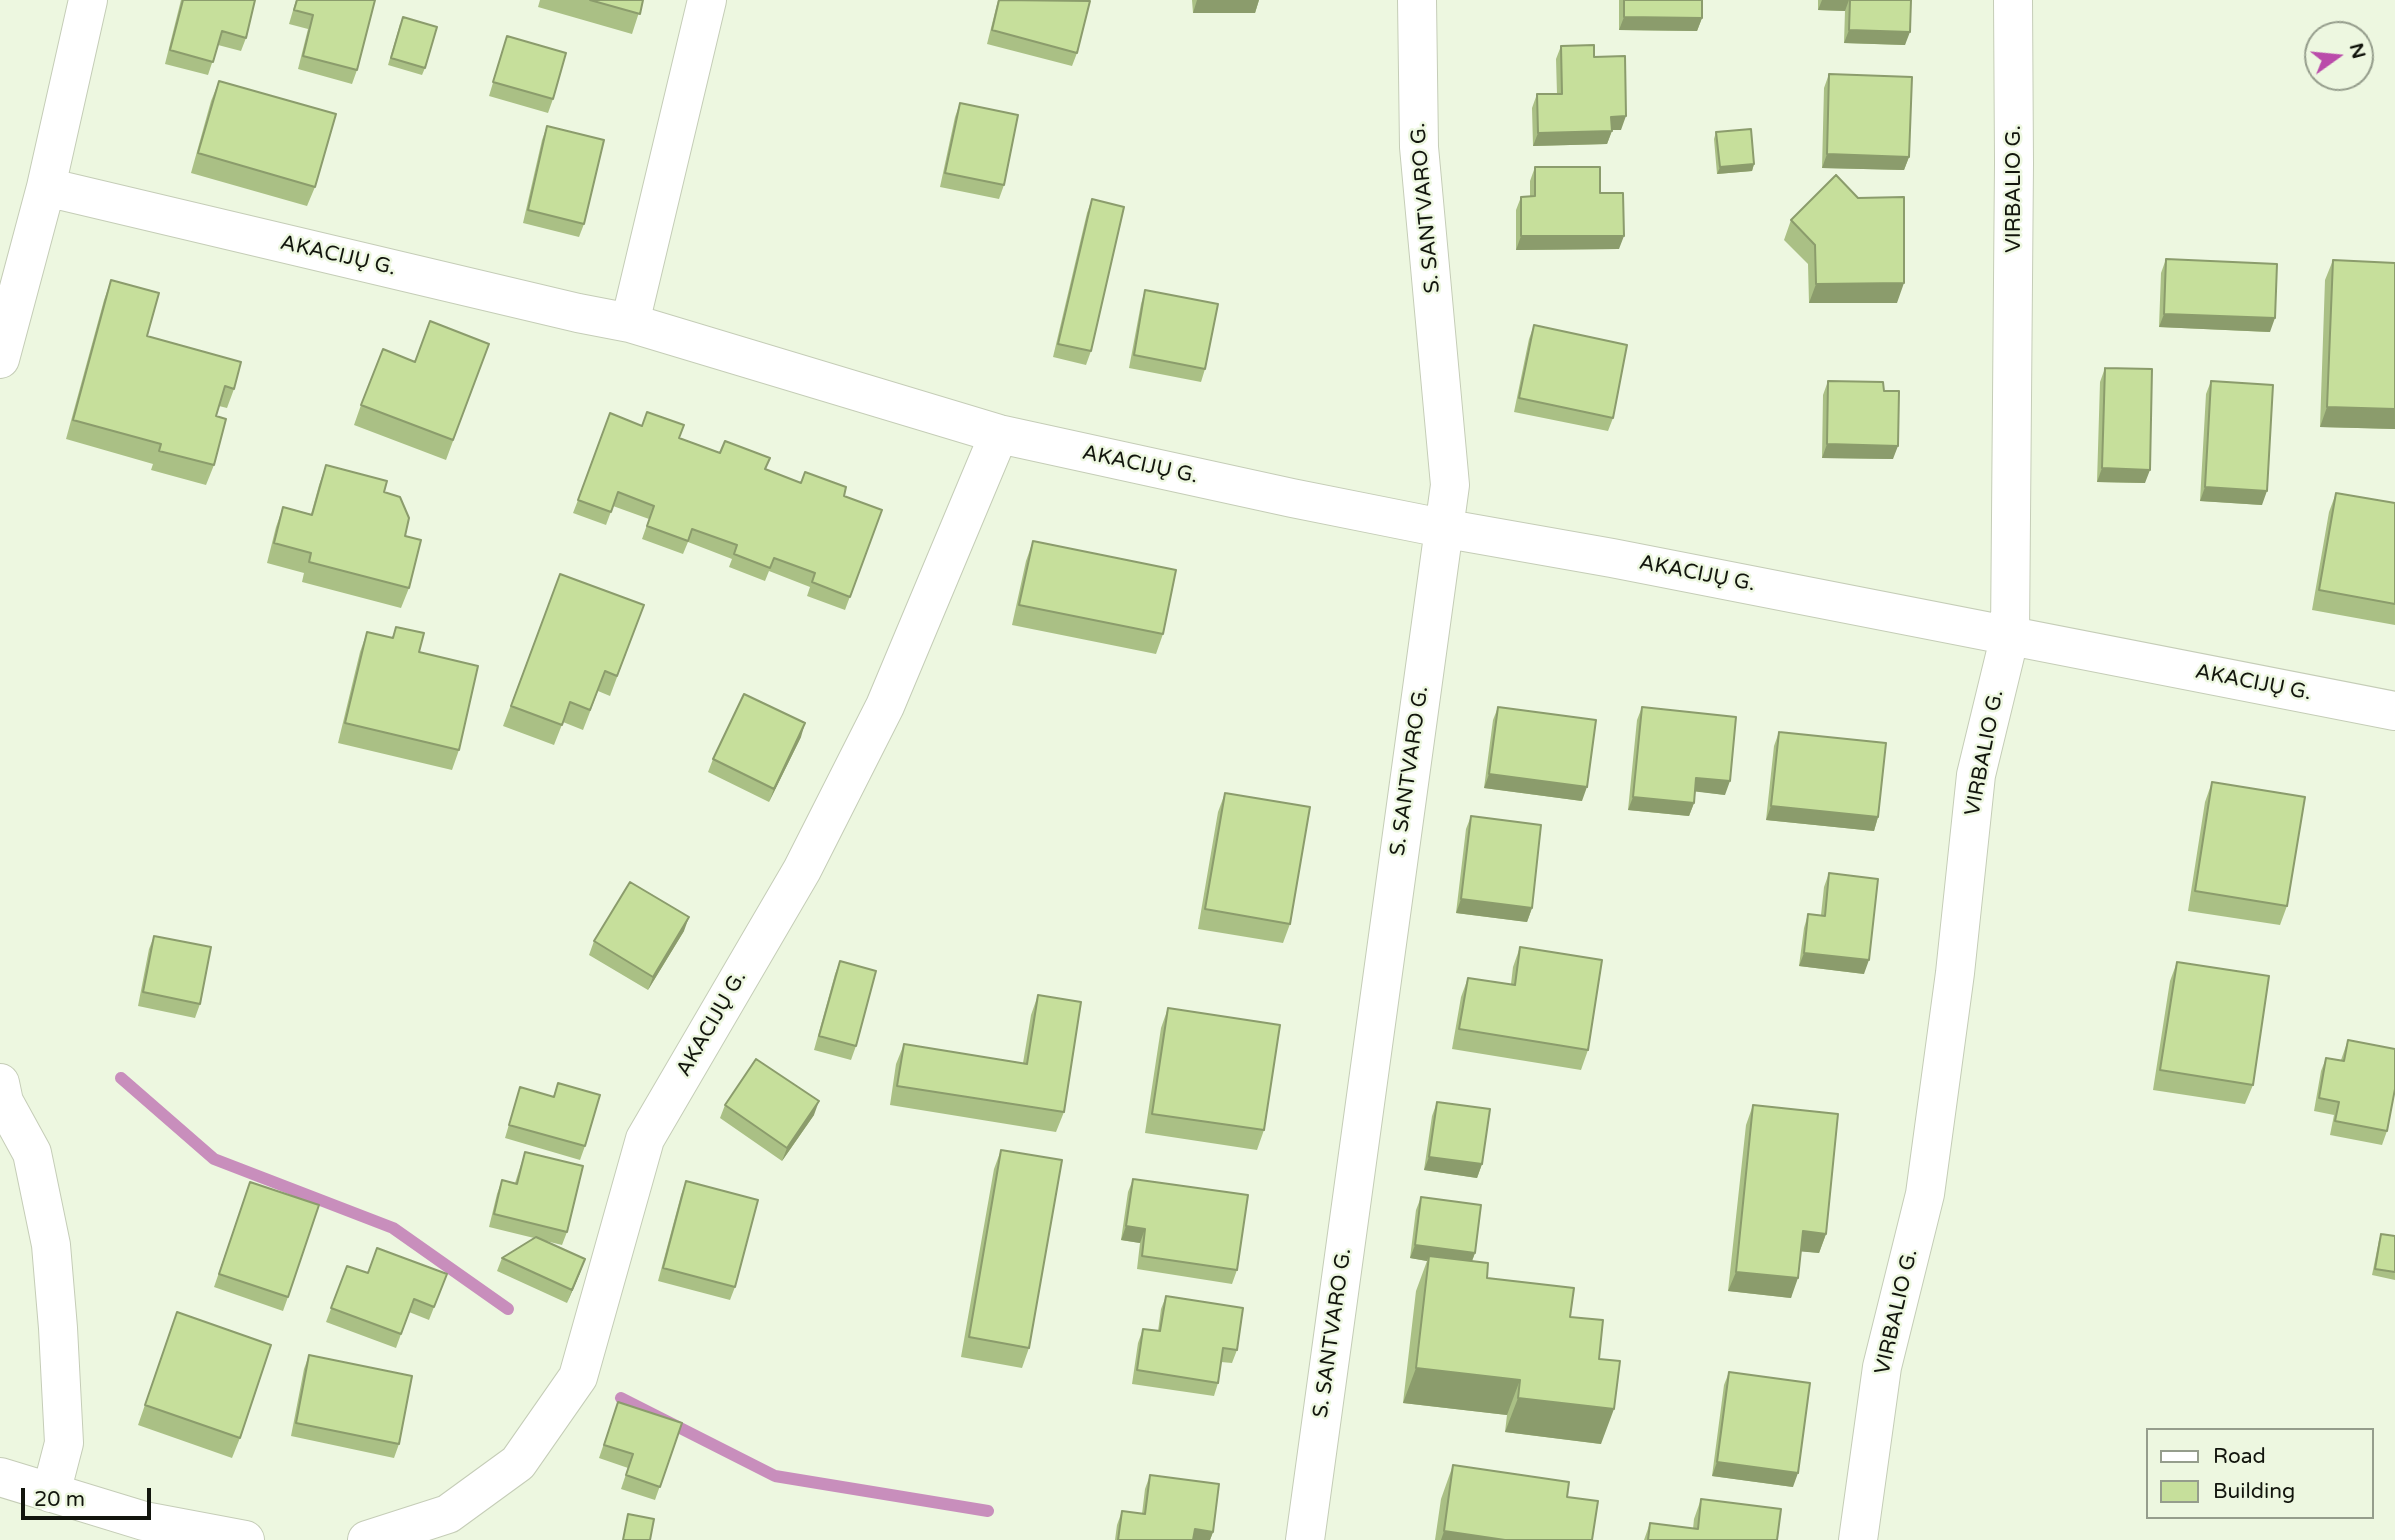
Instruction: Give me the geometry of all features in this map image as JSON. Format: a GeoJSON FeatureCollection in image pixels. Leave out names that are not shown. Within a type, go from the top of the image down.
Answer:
{"type":"FeatureCollection","features":[{"type":"Feature","properties":{"kind":"street"},"geometry":{"type":"LineString","coordinates":[[0,359],[46,187],[88,0]]}},
{"type":"Feature","properties":{"kind":"street"},"geometry":{"type":"LineString","coordinates":[[630,323],[706,0]]}},
{"type":"Feature","properties":{"kind":"street","name":"S. SANTVARO G."},"geometry":{"type":"LineString","coordinates":[[1305,1540],[1450,485],[1419,147],[1417,0]]}},
{"type":"Feature","properties":{"kind":"street","name":"VIRBALIO G."},"geometry":{"type":"LineString","coordinates":[[1858,1540],[1882,1367],[1925,1194],[1955,973],[1976,775],[2010,635],[2013,0]]}},
{"type":"Feature","properties":{"kind":"street","name":"AKACIJŲ G."},"geometry":{"type":"LineString","coordinates":[[46,187],[630,323],[999,434],[1442,528],[1612,558],[2395,711]]}},
{"type":"Feature","properties":{"kind":"street","name":"AKACIJŲ G."},"geometry":{"type":"LineString","coordinates":[[367,1540],[448,1514],[518,1462],[578,1377],[645,1139],[802,870],[885,706],[999,434]]}},
{"type":"Feature","properties":{"kind":"street"},"geometry":{"type":"LineString","coordinates":[[0,1083],[4,1102],[32,1153],[51,1245],[64,1443],[51,1493]]}},
{"type":"Feature","properties":{"kind":"street"},"geometry":{"type":"LineString","coordinates":[[0,1477],[144,1521],[245,1540]]}},
{"type":"Feature","properties":{"kind":"building"},"geometry":{"type":"Polygon","coordinates":[[[183,0],[255,0],[246,38],[222,31],[213,62],[170,50],[183,0]]]}},
{"type":"Feature","properties":{"kind":"building"},"geometry":{"type":"Polygon","coordinates":[[[297,0],[375,0],[357,70],[303,56],[313,15],[294,10],[297,0]]]}},
{"type":"Feature","properties":{"kind":"building"},"geometry":{"type":"Polygon","coordinates":[[[590,0],[643,0],[640,14],[590,0]]]}},
{"type":"Feature","properties":{"kind":"building"},"geometry":{"type":"Polygon","coordinates":[[[999,0],[1090,1],[1077,53],[992,30],[999,0]]]}},
{"type":"Feature","properties":{"kind":"building"},"geometry":{"type":"Polygon","coordinates":[[[1624,0],[1702,0],[1702,18],[1624,17],[1624,0]]]}},
{"type":"Feature","properties":{"kind":"building"},"geometry":{"type":"Polygon","coordinates":[[[1850,0],[1911,0],[1910,32],[1849,30],[1850,0]]]}},
{"type":"Feature","properties":{"kind":"building"},"geometry":{"type":"Polygon","coordinates":[[[403,17],[437,27],[425,68],[391,58],[403,17]]]}},
{"type":"Feature","properties":{"kind":"building"},"geometry":{"type":"Polygon","coordinates":[[[507,36],[566,53],[553,99],[493,82],[507,36]]]}},
{"type":"Feature","properties":{"kind":"building"},"geometry":{"type":"Polygon","coordinates":[[[1594,45],[1594,57],[1625,56],[1626,116],[1611,117],[1612,131],[1538,133],[1537,94],[1562,94],[1561,46],[1594,45]]]}},
{"type":"Feature","properties":{"kind":"building"},"geometry":{"type":"Polygon","coordinates":[[[1829,74],[1912,77],[1909,157],[1827,154],[1829,74]]]}},
{"type":"Feature","properties":{"kind":"building"},"geometry":{"type":"Polygon","coordinates":[[[219,81],[336,114],[315,187],[198,153],[219,81]]]}},
{"type":"Feature","properties":{"kind":"building"},"geometry":{"type":"Polygon","coordinates":[[[960,103],[1018,115],[1004,185],[945,173],[960,103]]]}},
{"type":"Feature","properties":{"kind":"building"},"geometry":{"type":"Polygon","coordinates":[[[547,126],[604,140],[584,224],[528,210],[547,126]]]}},
{"type":"Feature","properties":{"kind":"building"},"geometry":{"type":"Polygon","coordinates":[[[1751,129],[1754,164],[1720,167],[1716,132],[1751,129]]]}},
{"type":"Feature","properties":{"kind":"building"},"geometry":{"type":"Polygon","coordinates":[[[1535,167],[1600,167],[1600,193],[1623,193],[1624,236],[1521,236],[1521,197],[1535,196],[1535,167]]]}},
{"type":"Feature","properties":{"kind":"building"},"geometry":{"type":"Polygon","coordinates":[[[1836,175],[1858,198],[1904,197],[1904,283],[1816,284],[1815,245],[1791,220],[1836,175]]]}},
{"type":"Feature","properties":{"kind":"building"},"geometry":{"type":"Polygon","coordinates":[[[1092,199],[1124,207],[1091,351],[1058,344],[1092,199]]]}},
{"type":"Feature","properties":{"kind":"building"},"geometry":{"type":"Polygon","coordinates":[[[2166,259],[2277,264],[2275,318],[2164,314],[2166,259]]]}},
{"type":"Feature","properties":{"kind":"building"},"geometry":{"type":"Polygon","coordinates":[[[2333,260],[2395,263],[2395,409],[2327,407],[2333,260]]]}},
{"type":"Feature","properties":{"kind":"building"},"geometry":{"type":"Polygon","coordinates":[[[111,280],[159,293],[147,336],[241,362],[234,389],[225,386],[216,416],[226,419],[214,465],[159,451],[161,444],[73,420],[111,280]]]}},
{"type":"Feature","properties":{"kind":"building"},"geometry":{"type":"Polygon","coordinates":[[[1145,290],[1218,304],[1205,369],[1134,355],[1145,290]]]}},
{"type":"Feature","properties":{"kind":"building"},"geometry":{"type":"Polygon","coordinates":[[[430,321],[489,344],[453,440],[361,405],[383,349],[415,362],[430,321]]]}},
{"type":"Feature","properties":{"kind":"building"},"geometry":{"type":"Polygon","coordinates":[[[1534,325],[1627,345],[1613,418],[1519,398],[1534,325]]]}},
{"type":"Feature","properties":{"kind":"building"},"geometry":{"type":"Polygon","coordinates":[[[2105,368],[2152,369],[2150,470],[2102,468],[2105,368]]]}},
{"type":"Feature","properties":{"kind":"building"},"geometry":{"type":"Polygon","coordinates":[[[1828,381],[1883,382],[1884,391],[1899,391],[1898,446],[1827,444],[1828,381]]]}},
{"type":"Feature","properties":{"kind":"building"},"geometry":{"type":"Polygon","coordinates":[[[2211,381],[2273,385],[2267,491],[2205,487],[2211,381]]]}},
{"type":"Feature","properties":{"kind":"building"},"geometry":{"type":"Polygon","coordinates":[[[647,412],[684,425],[679,438],[720,453],[725,441],[770,458],[765,469],[801,483],[805,472],[846,487],[844,496],[882,510],[850,597],[812,582],[815,573],[774,558],[770,568],[734,554],[737,545],[692,529],[688,541],[647,526],[654,506],[618,492],[611,512],[578,500],[610,413],[642,426],[647,412]]]}},
{"type":"Feature","properties":{"kind":"building"},"geometry":{"type":"Polygon","coordinates":[[[326,465],[387,481],[384,492],[400,497],[409,518],[405,536],[421,540],[409,588],[309,562],[311,553],[274,543],[283,507],[312,515],[326,465]]]}},
{"type":"Feature","properties":{"kind":"building"},"geometry":{"type":"Polygon","coordinates":[[[2336,493],[2395,503],[2395,604],[2319,590],[2336,493]]]}},
{"type":"Feature","properties":{"kind":"building"},"geometry":{"type":"Polygon","coordinates":[[[1033,541],[1176,570],[1163,634],[1019,605],[1033,541]]]}},
{"type":"Feature","properties":{"kind":"building"},"geometry":{"type":"Polygon","coordinates":[[[560,574],[644,605],[617,676],[605,671],[590,710],[570,702],[562,725],[511,706],[560,574]]]}},
{"type":"Feature","properties":{"kind":"building"},"geometry":{"type":"Polygon","coordinates":[[[396,627],[424,633],[419,652],[478,666],[459,750],[345,723],[367,632],[393,638],[396,627]]]}},
{"type":"Feature","properties":{"kind":"building"},"geometry":{"type":"Polygon","coordinates":[[[744,694],[805,723],[774,789],[713,759],[744,694]]]}},
{"type":"Feature","properties":{"kind":"building"},"geometry":{"type":"Polygon","coordinates":[[[1498,707],[1596,720],[1587,787],[1489,774],[1498,707]]]}},
{"type":"Feature","properties":{"kind":"building"},"geometry":{"type":"Polygon","coordinates":[[[1642,707],[1736,717],[1730,781],[1696,778],[1694,803],[1633,797],[1642,707]]]}},
{"type":"Feature","properties":{"kind":"building"},"geometry":{"type":"Polygon","coordinates":[[[1779,732],[1886,743],[1878,817],[1771,806],[1779,732]]]}},
{"type":"Feature","properties":{"kind":"building"},"geometry":{"type":"Polygon","coordinates":[[[2212,782],[2305,797],[2287,906],[2195,891],[2212,782]]]}},
{"type":"Feature","properties":{"kind":"building"},"geometry":{"type":"Polygon","coordinates":[[[1225,793],[1310,807],[1290,924],[1205,909],[1225,793]]]}},
{"type":"Feature","properties":{"kind":"building"},"geometry":{"type":"Polygon","coordinates":[[[1471,816],[1541,825],[1532,908],[1461,899],[1471,816]]]}},
{"type":"Feature","properties":{"kind":"building"},"geometry":{"type":"Polygon","coordinates":[[[1829,873],[1878,879],[1869,960],[1804,953],[1808,914],[1825,916],[1829,873]]]}},
{"type":"Feature","properties":{"kind":"building"},"geometry":{"type":"Polygon","coordinates":[[[630,882],[689,917],[653,977],[594,941],[630,882]]]}},
{"type":"Feature","properties":{"kind":"building"},"geometry":{"type":"Polygon","coordinates":[[[154,936],[211,947],[200,1004],[143,992],[154,936]]]}},
{"type":"Feature","properties":{"kind":"building"},"geometry":{"type":"Polygon","coordinates":[[[1520,947],[1602,960],[1588,1050],[1459,1029],[1468,978],[1515,985],[1520,947]]]}},
{"type":"Feature","properties":{"kind":"building"},"geometry":{"type":"Polygon","coordinates":[[[840,961],[876,971],[856,1046],[819,1036],[840,961]]]}},
{"type":"Feature","properties":{"kind":"building"},"geometry":{"type":"Polygon","coordinates":[[[2177,962],[2269,976],[2253,1085],[2160,1070],[2177,962]]]}},
{"type":"Feature","properties":{"kind":"building"},"geometry":{"type":"Polygon","coordinates":[[[1038,995],[1081,1002],[1064,1112],[897,1086],[904,1044],[1027,1064],[1038,995]]]}},
{"type":"Feature","properties":{"kind":"building"},"geometry":{"type":"Polygon","coordinates":[[[1168,1008],[1280,1025],[1264,1130],[1152,1114],[1168,1008]]]}},
{"type":"Feature","properties":{"kind":"building"},"geometry":{"type":"Polygon","coordinates":[[[2348,1040],[2395,1049],[2395,1089],[2387,1131],[2335,1121],[2339,1102],[2319,1098],[2326,1058],[2344,1061],[2348,1040]]]}},
{"type":"Feature","properties":{"kind":"building"},"geometry":{"type":"Polygon","coordinates":[[[756,1059],[819,1101],[787,1148],[725,1105],[756,1059]]]}},
{"type":"Feature","properties":{"kind":"building"},"geometry":{"type":"Polygon","coordinates":[[[558,1083],[600,1095],[585,1146],[509,1125],[520,1087],[554,1097],[558,1083]]]}},
{"type":"Feature","properties":{"kind":"building"},"geometry":{"type":"Polygon","coordinates":[[[1437,1102],[1490,1109],[1482,1164],[1429,1157],[1437,1102]]]}},
{"type":"Feature","properties":{"kind":"building"},"geometry":{"type":"Polygon","coordinates":[[[1753,1105],[1838,1114],[1826,1234],[1803,1231],[1798,1278],[1736,1272],[1753,1105]]]}},
{"type":"Feature","properties":{"kind":"building"},"geometry":{"type":"Polygon","coordinates":[[[1001,1150],[1062,1160],[1029,1348],[969,1337],[1001,1150]]]}},
{"type":"Feature","properties":{"kind":"building"},"geometry":{"type":"Polygon","coordinates":[[[525,1152],[583,1166],[567,1232],[494,1214],[502,1180],[517,1184],[525,1152]]]}},
{"type":"Feature","properties":{"kind":"building"},"geometry":{"type":"Polygon","coordinates":[[[1133,1179],[1248,1195],[1237,1270],[1142,1256],[1145,1229],[1126,1226],[1133,1179]]]}},
{"type":"Feature","properties":{"kind":"building"},"geometry":{"type":"Polygon","coordinates":[[[686,1181],[758,1200],[735,1287],[663,1268],[686,1181]]]}},
{"type":"Feature","properties":{"kind":"building"},"geometry":{"type":"Polygon","coordinates":[[[250,1182],[319,1205],[288,1297],[219,1274],[250,1182]]]}},
{"type":"Feature","properties":{"kind":"building"},"geometry":{"type":"Polygon","coordinates":[[[1421,1197],[1481,1205],[1475,1253],[1415,1245],[1421,1197]]]}},
{"type":"Feature","properties":{"kind":"building"},"geometry":{"type":"Polygon","coordinates":[[[2381,1234],[2395,1236],[2395,1272],[2375,1269],[2381,1234]]]}},
{"type":"Feature","properties":{"kind":"building"},"geometry":{"type":"Polygon","coordinates":[[[536,1237],[585,1259],[572,1290],[502,1258],[536,1237]]]}},
{"type":"Feature","properties":{"kind":"building"},"geometry":{"type":"Polygon","coordinates":[[[377,1248],[447,1274],[434,1307],[414,1299],[401,1334],[331,1308],[347,1266],[368,1273],[377,1248]]]}},
{"type":"Feature","properties":{"kind":"building"},"geometry":{"type":"Polygon","coordinates":[[[1429,1256],[1488,1263],[1487,1278],[1574,1288],[1570,1317],[1603,1320],[1599,1359],[1620,1361],[1614,1409],[1518,1398],[1520,1380],[1416,1368],[1429,1256]]]}},
{"type":"Feature","properties":{"kind":"building"},"geometry":{"type":"Polygon","coordinates":[[[1166,1296],[1243,1308],[1237,1350],[1223,1348],[1218,1383],[1137,1370],[1143,1329],[1160,1331],[1166,1296]]]}},
{"type":"Feature","properties":{"kind":"building"},"geometry":{"type":"Polygon","coordinates":[[[177,1312],[271,1345],[240,1438],[145,1405],[177,1312]]]}},
{"type":"Feature","properties":{"kind":"building"},"geometry":{"type":"Polygon","coordinates":[[[309,1355],[412,1376],[399,1444],[296,1423],[309,1355]]]}},
{"type":"Feature","properties":{"kind":"building"},"geometry":{"type":"Polygon","coordinates":[[[1729,1372],[1810,1383],[1798,1473],[1717,1462],[1729,1372]]]}},
{"type":"Feature","properties":{"kind":"building"},"geometry":{"type":"Polygon","coordinates":[[[618,1402],[682,1423],[660,1487],[626,1475],[633,1454],[604,1445],[618,1402]]]}},
{"type":"Feature","properties":{"kind":"building"},"geometry":{"type":"Polygon","coordinates":[[[1453,1465],[1569,1482],[1567,1497],[1598,1501],[1592,1540],[1505,1540],[1444,1531],[1453,1465]]]}},
{"type":"Feature","properties":{"kind":"building"},"geometry":{"type":"Polygon","coordinates":[[[1150,1475],[1219,1484],[1213,1532],[1195,1529],[1193,1540],[1118,1540],[1122,1511],[1145,1514],[1150,1475]]]}},
{"type":"Feature","properties":{"kind":"building"},"geometry":{"type":"Polygon","coordinates":[[[1701,1499],[1781,1509],[1777,1540],[1648,1540],[1650,1523],[1698,1529],[1701,1499]]]}},
{"type":"Feature","properties":{"kind":"building"},"geometry":{"type":"Polygon","coordinates":[[[628,1514],[654,1519],[650,1540],[623,1540],[628,1514]]]}},
{"type":"Feature","properties":{"kind":"waterway"},"geometry":{"type":"LineString","coordinates":[[121,1078],[214,1159],[393,1228],[508,1309]]}},
{"type":"Feature","properties":{"kind":"waterway"},"geometry":{"type":"LineString","coordinates":[[621,1398],[775,1476],[988,1511]]}}]}
